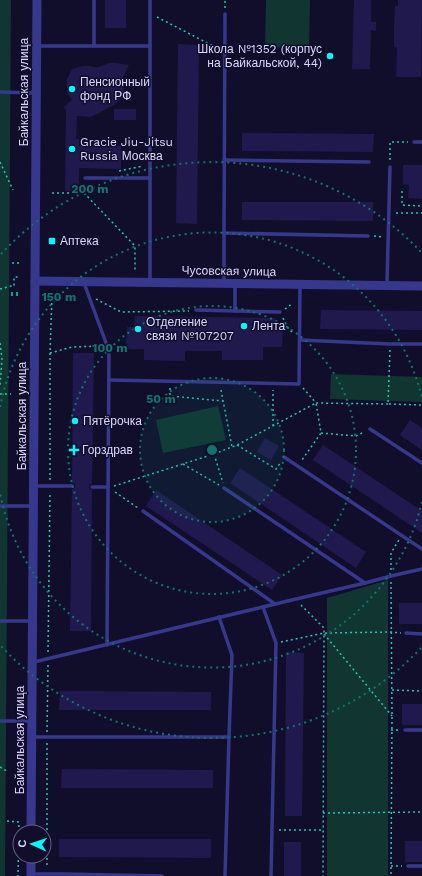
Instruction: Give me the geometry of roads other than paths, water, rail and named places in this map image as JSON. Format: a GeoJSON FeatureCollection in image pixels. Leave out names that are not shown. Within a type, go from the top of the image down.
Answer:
{"type":"FeatureCollection","features":[{"type":"Feature","properties":{"kind":"street","name":"Байкальская улица"},"geometry":{"type":"LineString","coordinates":[[31,824],[37,0]]}},
{"type":"Feature","properties":{"kind":"street","name":"Чусовская улица"},"geometry":{"type":"LineString","coordinates":[[35,281],[422,286]]}},
{"type":"Feature","properties":{"kind":"street"},"geometry":{"type":"LineString","coordinates":[[31,864],[31,875]]}},
{"type":"Feature","properties":{"kind":"lane"},"geometry":{"type":"LineString","coordinates":[[94,0],[94,46]]}},
{"type":"Feature","properties":{"kind":"lane"},"geometry":{"type":"LineString","coordinates":[[150,0],[150,282]]}},
{"type":"Feature","properties":{"kind":"lane"},"geometry":{"type":"LineString","coordinates":[[224,283],[222,257],[224,233],[225,14]]}},
{"type":"Feature","properties":{"kind":"lane"},"geometry":{"type":"LineString","coordinates":[[36,46],[150,46]]}},
{"type":"Feature","properties":{"kind":"lane"},"geometry":{"type":"LineString","coordinates":[[0,92],[36,93]]}},
{"type":"Feature","properties":{"kind":"lane"},"geometry":{"type":"LineString","coordinates":[[414,142],[422,142]]}},
{"type":"Feature","properties":{"kind":"lane"},"geometry":{"type":"LineString","coordinates":[[224,160],[370,162]]}},
{"type":"Feature","properties":{"kind":"lane"},"geometry":{"type":"LineString","coordinates":[[387,286],[390,167]]}},
{"type":"Feature","properties":{"kind":"lane"},"geometry":{"type":"LineString","coordinates":[[85,178],[150,178]]}},
{"type":"Feature","properties":{"kind":"lane"},"geometry":{"type":"LineString","coordinates":[[224,233],[368,236]]}},
{"type":"Feature","properties":{"kind":"lane"},"geometry":{"type":"LineString","coordinates":[[84,282],[93,314],[109,351],[107,645]]}},
{"type":"Feature","properties":{"kind":"lane"},"geometry":{"type":"LineString","coordinates":[[235,284],[235,311]]}},
{"type":"Feature","properties":{"kind":"lane"},"geometry":{"type":"LineString","coordinates":[[109,380],[299,384],[300,285]]}},
{"type":"Feature","properties":{"kind":"lane"},"geometry":{"type":"LineString","coordinates":[[196,310],[280,312]]}},
{"type":"Feature","properties":{"kind":"lane"},"geometry":{"type":"LineString","coordinates":[[300,340],[422,344]]}},
{"type":"Feature","properties":{"kind":"lane"},"geometry":{"type":"LineString","coordinates":[[370,429],[422,464]]}},
{"type":"Feature","properties":{"kind":"lane"},"geometry":{"type":"LineString","coordinates":[[284,457],[422,549]]}},
{"type":"Feature","properties":{"kind":"lane"},"geometry":{"type":"LineString","coordinates":[[34,486],[72,486]]}},
{"type":"Feature","properties":{"kind":"lane"},"geometry":{"type":"LineString","coordinates":[[92,487],[108,487]]}},
{"type":"Feature","properties":{"kind":"lane"},"geometry":{"type":"LineString","coordinates":[[224,488],[365,584]]}},
{"type":"Feature","properties":{"kind":"lane"},"geometry":{"type":"LineString","coordinates":[[0,506],[34,506]]}},
{"type":"Feature","properties":{"kind":"lane"},"geometry":{"type":"LineString","coordinates":[[143,511],[275,604]]}},
{"type":"Feature","properties":{"kind":"lane"},"geometry":{"type":"LineString","coordinates":[[33,662],[219,617],[365,584],[390,576],[422,569]]}},
{"type":"Feature","properties":{"kind":"lane"},"geometry":{"type":"LineString","coordinates":[[263,607],[276,643],[271,876]]}},
{"type":"Feature","properties":{"kind":"lane"},"geometry":{"type":"LineString","coordinates":[[219,617],[232,655],[225,876]]}},
{"type":"Feature","properties":{"kind":"lane"},"geometry":{"type":"LineString","coordinates":[[0,621],[33,621]]}},
{"type":"Feature","properties":{"kind":"lane"},"geometry":{"type":"LineString","coordinates":[[406,634],[422,634]]}},
{"type":"Feature","properties":{"kind":"lane"},"geometry":{"type":"LineString","coordinates":[[0,721],[32,721]]}},
{"type":"Feature","properties":{"kind":"lane"},"geometry":{"type":"LineString","coordinates":[[405,730],[422,730]]}},
{"type":"Feature","properties":{"kind":"lane"},"geometry":{"type":"LineString","coordinates":[[32,737],[229,737]]}},
{"type":"Feature","properties":{"kind":"lane"},"geometry":{"type":"LineString","coordinates":[[408,866],[422,866]]}},
{"type":"Feature","properties":{"kind":"lane"},"geometry":{"type":"LineString","coordinates":[[31,875],[162,876]]}},
{"type":"Feature","properties":{"kind":"place","name":"Школа №1352 (корпус на Байкальской, 44)"},"geometry":{"type":"Point","coordinates":[330,56]}},
{"type":"Feature","properties":{"kind":"place","name":"Пенсионный фонд РФ"},"geometry":{"type":"Point","coordinates":[72,89]}},
{"type":"Feature","properties":{"kind":"place","name":"Gracie Jiu-Jitsu Russia Москва"},"geometry":{"type":"Point","coordinates":[72,149]}},
{"type":"Feature","properties":{"kind":"place","name":"Аптека"},"geometry":{"type":"Point","coordinates":[52,241]}},
{"type":"Feature","properties":{"kind":"place","name":"Лента"},"geometry":{"type":"Point","coordinates":[244,326]}},
{"type":"Feature","properties":{"kind":"place","name":"Отделение связи №107207"},"geometry":{"type":"Point","coordinates":[138,329]}},
{"type":"Feature","properties":{"kind":"place","name":"Пятёрочка"},"geometry":{"type":"Point","coordinates":[75,421]}},
{"type":"Feature","properties":{"kind":"place","name":"Горздрав"},"geometry":{"type":"Point","coordinates":[74,450]}}]}
